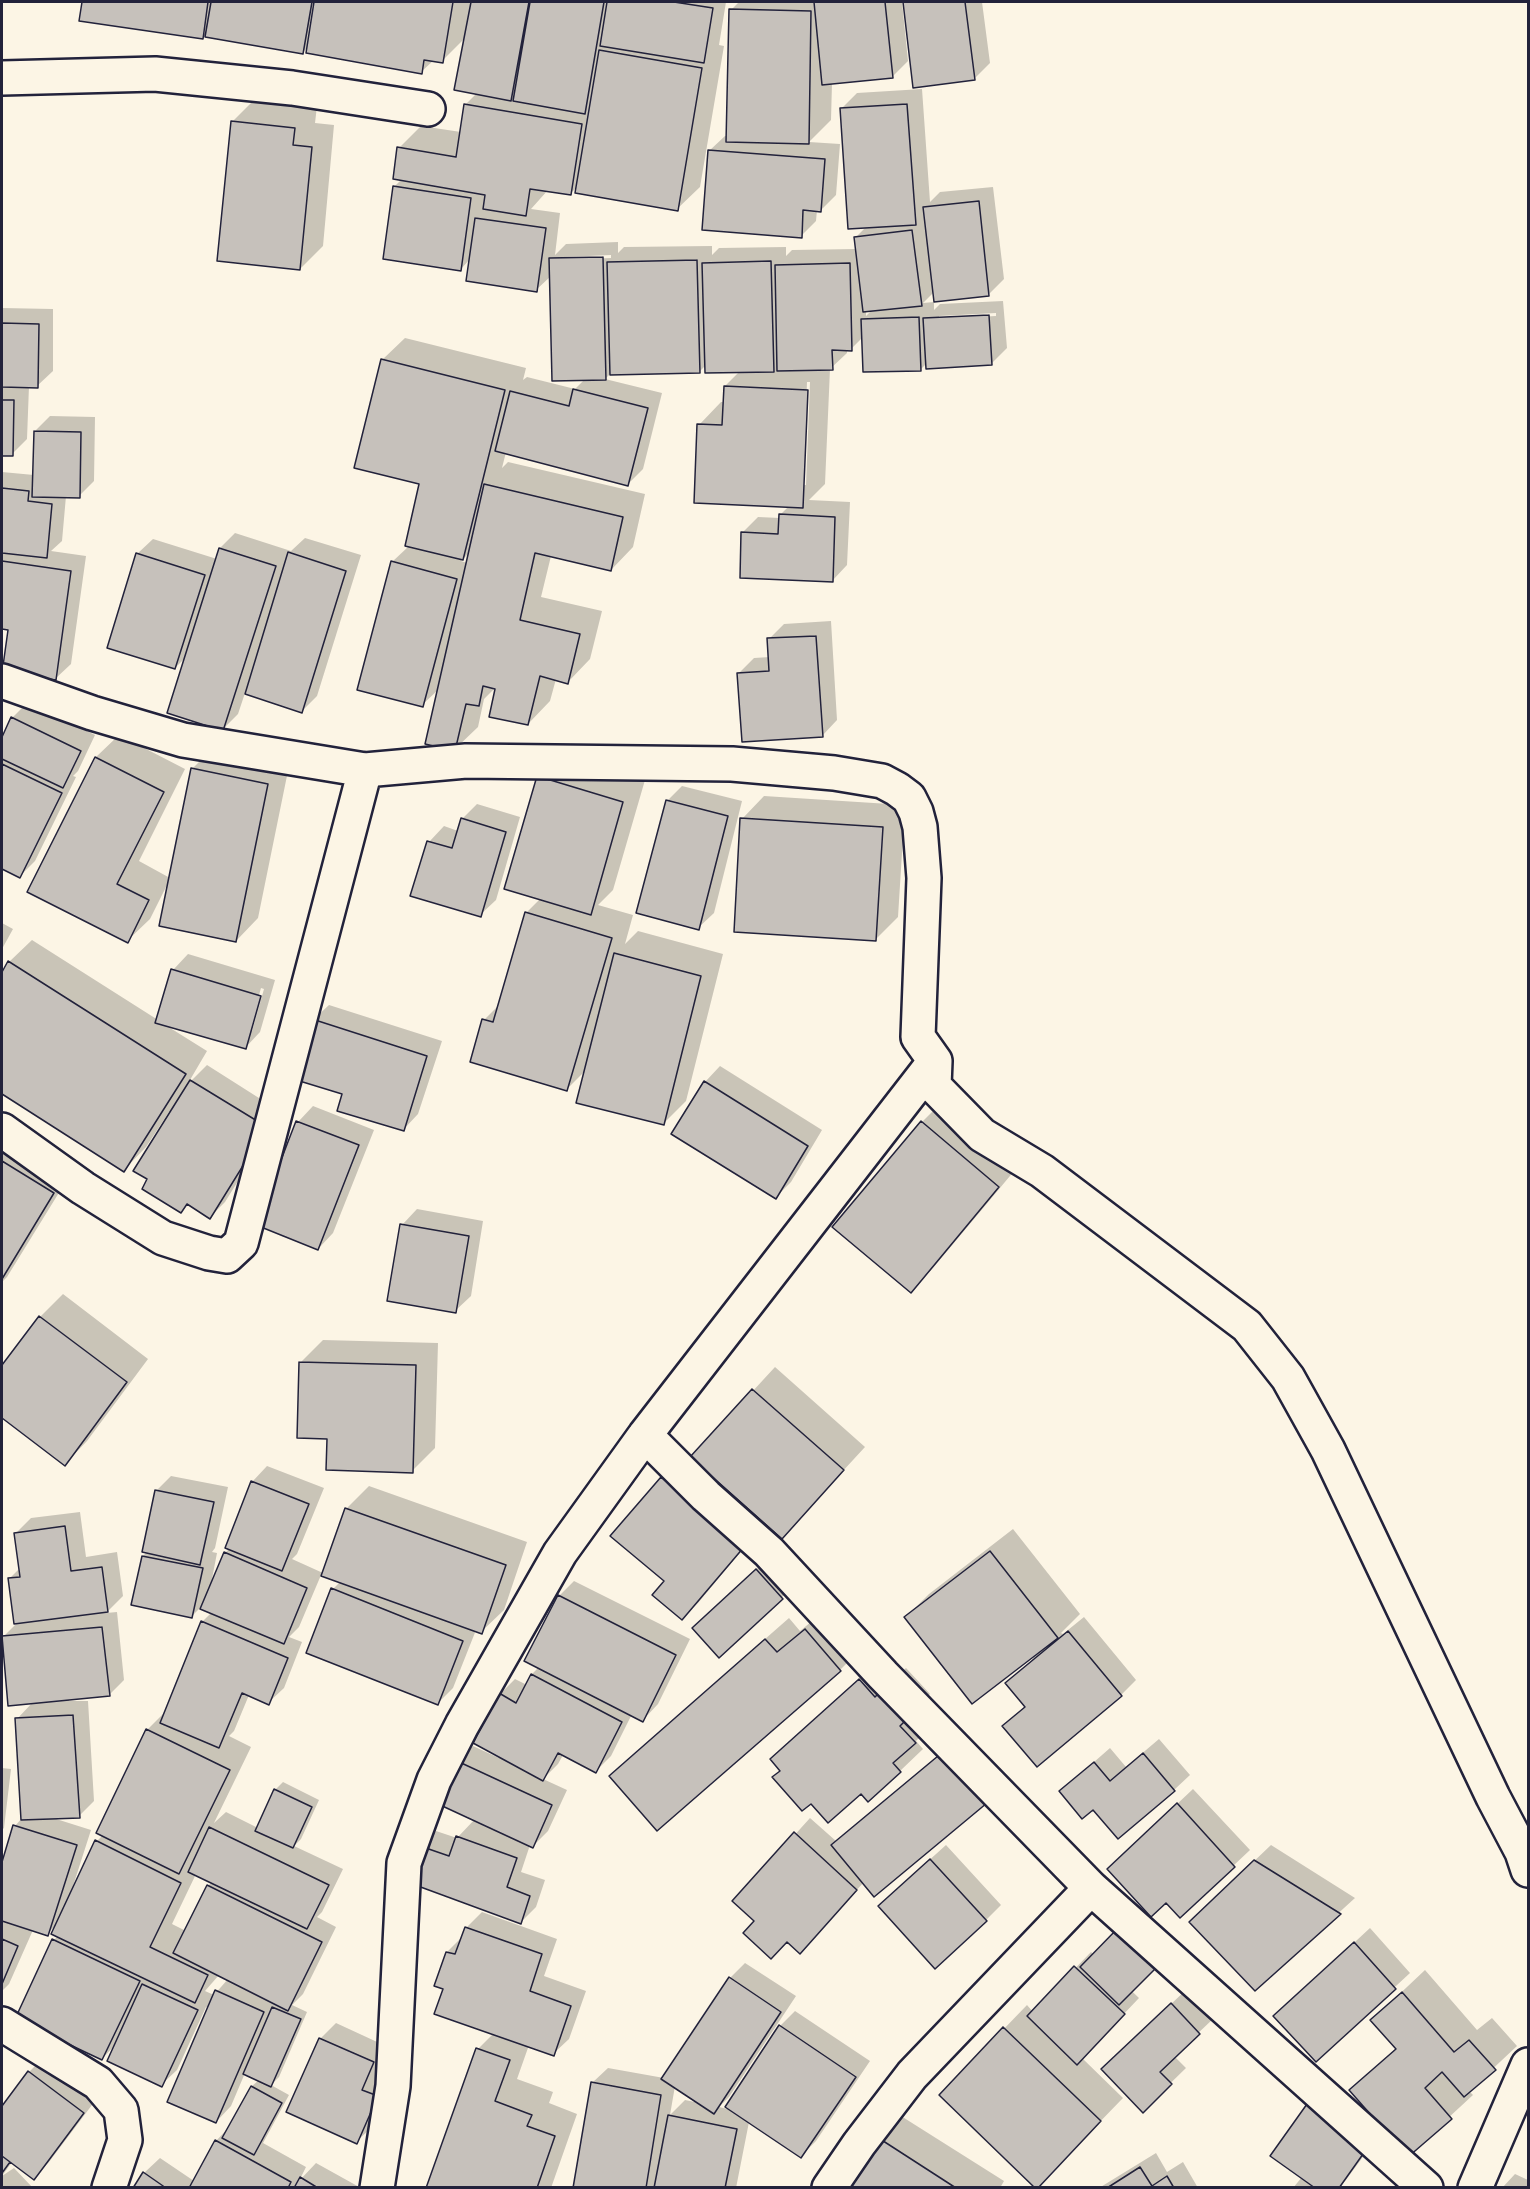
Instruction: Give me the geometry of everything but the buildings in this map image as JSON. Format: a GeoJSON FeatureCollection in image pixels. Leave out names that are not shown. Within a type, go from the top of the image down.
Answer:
{"type":"FeatureCollection","features":[{"type":"Feature","properties":{"kind":"street"},"geometry":{"type":"LineString","coordinates":[[2,78],[155,74],[292,88],[428,109]]}},
{"type":"Feature","properties":{"kind":"street"},"geometry":{"type":"LineString","coordinates":[[2,681],[92,713],[183,740],[365,770],[466,761],[732,764],[834,773],[882,781],[909,798],[920,827],[924,878],[918,1037],[935,1061],[934,1086],[982,1135],[1042,1171],[1247,1326],[1288,1378],[1328,1450],[1493,1797],[1522,1852],[1528,1870]]}},
{"type":"Feature","properties":{"kind":"street"},"geometry":{"type":"LineString","coordinates":[[2,1130],[83,1188],[163,1238],[209,1253],[227,1256],[241,1243],[365,770]]}},
{"type":"Feature","properties":{"kind":"street"},"geometry":{"type":"LineString","coordinates":[[382,2186],[393,2086],[404,1863],[434,1780],[462,1725],[560,1553],[645,1435],[935,1061]]}},
{"type":"Feature","properties":{"kind":"street"},"geometry":{"type":"LineString","coordinates":[[645,1435],[706,1497],[769,1552],[882,1675],[1091,1888],[1426,2187]]}},
{"type":"Feature","properties":{"kind":"street"},"geometry":{"type":"LineString","coordinates":[[829,2187],[912,2074],[1091,1888]]}},
{"type":"Feature","properties":{"kind":"street"},"geometry":{"type":"LineString","coordinates":[[2,2025],[98,2083],[121,2110],[125,2140],[108,2187]]}},
{"type":"Feature","properties":{"kind":"street"},"geometry":{"type":"LineString","coordinates":[[1475,2187],[1528,2065]]}}]}
